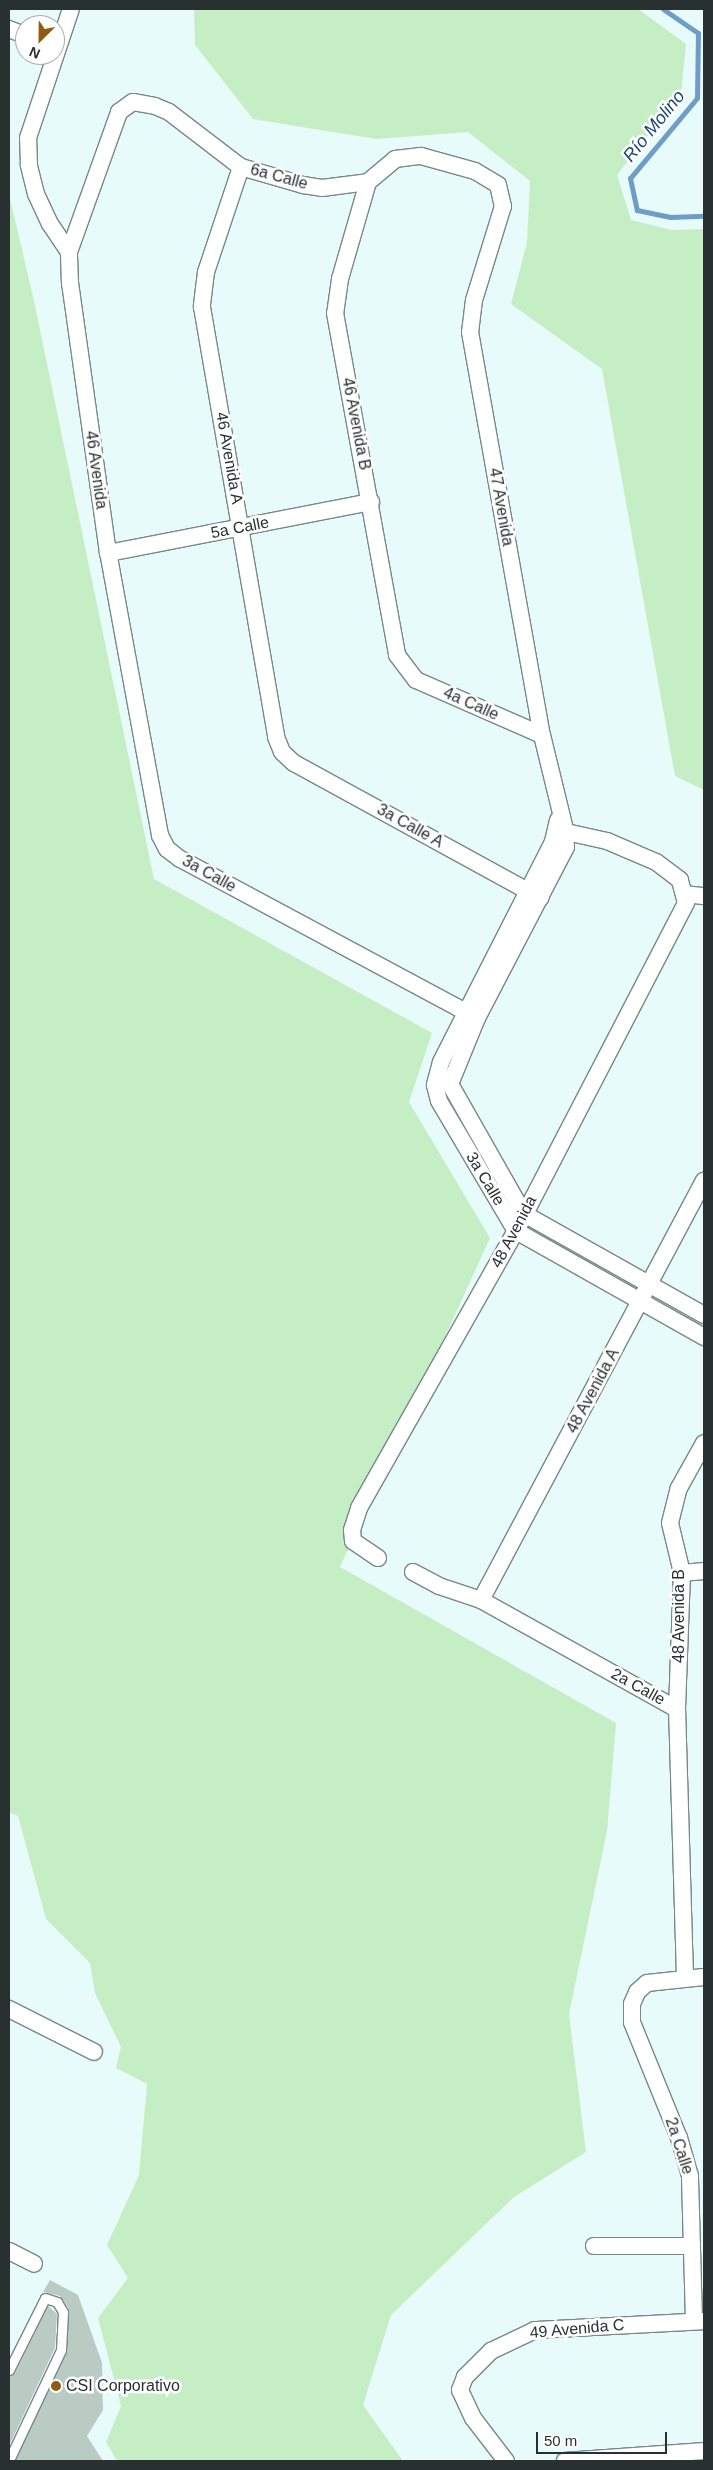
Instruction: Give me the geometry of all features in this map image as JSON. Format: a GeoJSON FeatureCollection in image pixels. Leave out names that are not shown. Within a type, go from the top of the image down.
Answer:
{"type":"FeatureCollection","features":[{"type":"Feature","properties":{"kind":"street"},"geometry":{"type":"LineString","coordinates":[[65,24],[71,9]]}},
{"type":"Feature","properties":{"kind":"street"},"geometry":{"type":"LineString","coordinates":[[50,65],[28,138],[29,165],[36,194],[50,224],[69,252]]}},
{"type":"Feature","properties":{"kind":"street","name":"46 Avenida"},"geometry":{"type":"LineString","coordinates":[[133,102],[119,112],[69,252],[70,284],[108,554],[160,835],[167,849]]}},
{"type":"Feature","properties":{"kind":"street","name":"6a Calle"},"geometry":{"type":"LineString","coordinates":[[133,102],[155,106],[169,112],[241,167],[322,188],[368,182]]}},
{"type":"Feature","properties":{"kind":"street","name":"47 Avenida"},"geometry":{"type":"LineString","coordinates":[[368,182],[395,159],[421,156],[487,177],[498,185],[503,206],[474,300],[470,332],[542,735],[559,810]]}},
{"type":"Feature","properties":{"kind":"street","name":"46 Avenida A"},"geometry":{"type":"LineString","coordinates":[[241,167],[201,293],[276,737],[282,752]]}},
{"type":"Feature","properties":{"kind":"street","name":"46 Avenida B"},"geometry":{"type":"LineString","coordinates":[[368,182],[340,279],[335,313],[371,502],[397,655],[404,668]]}},
{"type":"Feature","properties":{"kind":"street","name":"5a Calle"},"geometry":{"type":"LineString","coordinates":[[108,554],[371,502]]}},
{"type":"Feature","properties":{"kind":"street","name":"4a Calle"},"geometry":{"type":"LineString","coordinates":[[404,668],[416,680],[542,735]]}},
{"type":"Feature","properties":{"kind":"street","name":"3a Calle A"},"geometry":{"type":"LineString","coordinates":[[282,752],[294,763],[534,894]]}},
{"type":"Feature","properties":{"kind":"street","name":"3a Calle"},"geometry":{"type":"LineString","coordinates":[[516,1231],[439,1101],[435,1085],[441,1062],[471,1014],[534,894],[561,830],[559,810]]}},
{"type":"Feature","properties":{"kind":"street"},"geometry":{"type":"LineString","coordinates":[[561,830],[607,841],[656,862],[680,880],[684,894],[704,896]]}},
{"type":"Feature","properties":{"kind":"street","name":"3a Calle"},"geometry":{"type":"LineString","coordinates":[[167,849],[180,859],[471,1014]]}},
{"type":"Feature","properties":{"kind":"street","name":"48 Avenida"},"geometry":{"type":"LineString","coordinates":[[378,1558],[354,1541],[352,1530],[359,1508],[516,1231],[683,911],[684,894]]}},
{"type":"Feature","properties":{"kind":"street","name":"3a Calle"},"geometry":{"type":"LineString","coordinates":[[471,1014],[450,1084],[524,1214],[704,1315]]}},
{"type":"Feature","properties":{"kind":"street","name":"48 Avenida A"},"geometry":{"type":"LineString","coordinates":[[481,1600],[704,1181]]}},
{"type":"Feature","properties":{"kind":"street"},"geometry":{"type":"LineString","coordinates":[[516,1231],[704,1337]]}},
{"type":"Feature","properties":{"kind":"street","name":"48 Avenida B"},"geometry":{"type":"LineString","coordinates":[[677,1709],[682,1573],[671,1516],[679,1488],[704,1442]]}},
{"type":"Feature","properties":{"kind":"street"},"geometry":{"type":"LineString","coordinates":[[682,1573],[704,1571]]}},
{"type":"Feature","properties":{"kind":"street","name":"2a Calle"},"geometry":{"type":"LineString","coordinates":[[413,1572],[439,1586],[481,1600],[677,1709],[685,1977],[647,1983],[636,1992],[632,2004],[632,2022],[679,2138],[690,2176],[692,2246],[699,2321]]}},
{"type":"Feature","properties":{"kind":"street"},"geometry":{"type":"LineString","coordinates":[[685,1977],[704,1977]]}},
{"type":"Feature","properties":{"kind":"street"},"geometry":{"type":"LineString","coordinates":[[9,2010],[94,2052]]}},
{"type":"Feature","properties":{"kind":"street"},"geometry":{"type":"LineString","coordinates":[[594,2246],[692,2246]]}},
{"type":"Feature","properties":{"kind":"street"},"geometry":{"type":"LineString","coordinates":[[9,2251],[34,2264]]}},
{"type":"Feature","properties":{"kind":"street","name":"49 Avenida C"},"geometry":{"type":"LineString","coordinates":[[506,2461],[463,2402],[460,2390],[465,2377],[491,2351],[535,2330],[699,2321]]}},
{"type":"Feature","properties":{"kind":"street"},"geometry":{"type":"LineString","coordinates":[[565,2461],[688,2456],[704,2451]]}},
{"type":"Feature","properties":{"kind":"lane"},"geometry":{"type":"LineString","coordinates":[[9,2370],[45,2298],[57,2302],[63,2312],[60,2350],[9,2460]]}},
{"type":"Feature","properties":{"kind":"green space"},"geometry":{"type":"Polygon","coordinates":[[[194,9],[638,9],[686,44],[681,94],[617,175],[631,220],[672,230],[704,229],[704,790],[675,776],[602,369],[511,304],[527,242],[530,181],[468,132],[376,139],[253,119],[195,45],[194,9]]]}},
{"type":"Feature","properties":{"kind":"green space"},"geometry":{"type":"Polygon","coordinates":[[[9,194],[34,301],[154,879],[432,1033],[409,1102],[490,1238],[340,1567],[616,1723],[607,1831],[569,2014],[586,2152],[514,2197],[391,2315],[363,2405],[403,2461],[117,2461],[106,2442],[121,2406],[98,2318],[128,2278],[107,2245],[139,2175],[147,2084],[116,2068],[121,2047],[95,1993],[90,1963],[46,1919],[18,1816],[9,1812],[9,194]]]}},
{"type":"Feature","properties":{"kind":"building"},"geometry":{"type":"Polygon","coordinates":[[[50,2280],[78,2295],[102,2363],[103,2410],[87,2436],[103,2461],[15,2461],[67,2351],[69,2309],[60,2296],[43,2292],[50,2280]]]}},
{"type":"Feature","properties":{"kind":"building"},"geometry":{"type":"Polygon","coordinates":[[[48,2306],[57,2314],[55,2348],[9,2446],[9,2376],[15,2373],[48,2306]]]}},
{"type":"Feature","properties":{"kind":"waterway","name":"Río Molino"},"geometry":{"type":"LineString","coordinates":[[663,9],[698,33],[697,98],[630,178],[637,210],[670,217],[704,216]]}},
{"type":"Feature","properties":{"kind":"place","name":"CSI Corporativo"},"geometry":{"type":"Point","coordinates":[56,2386]}}]}
